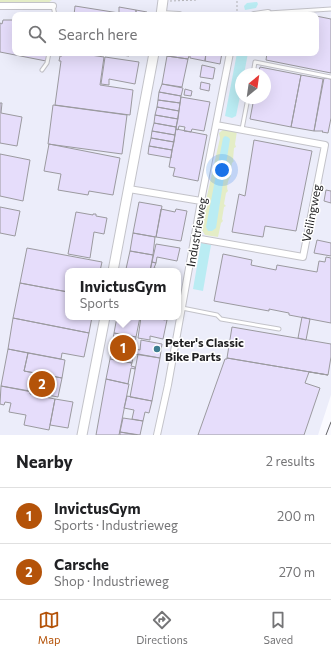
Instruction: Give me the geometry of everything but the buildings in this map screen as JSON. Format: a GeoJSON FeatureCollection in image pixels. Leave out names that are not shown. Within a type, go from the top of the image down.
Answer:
{"type":"FeatureCollection","features":[{"type":"Feature","properties":{"kind":"street"},"geometry":{"type":"LineString","coordinates":[[161,12],[163,0]]}},
{"type":"Feature","properties":{"kind":"street"},"geometry":{"type":"LineString","coordinates":[[0,6],[53,6]]}},
{"type":"Feature","properties":{"kind":"street"},"geometry":{"type":"LineString","coordinates":[[114,268],[153,56]]}},
{"type":"Feature","properties":{"kind":"street","name":"Industrieweg"},"geometry":{"type":"LineString","coordinates":[[181,313],[229,56]]}},
{"type":"Feature","properties":{"kind":"street","name":"Veilingweg"},"geometry":{"type":"LineString","coordinates":[[195,238],[303,257],[325,145],[216,125]]}},
{"type":"Feature","properties":{"kind":"street"},"geometry":{"type":"LineString","coordinates":[[129,189],[201,201]]}},
{"type":"Feature","properties":{"kind":"street"},"geometry":{"type":"LineString","coordinates":[[82,435],[103,320]]}},
{"type":"Feature","properties":{"kind":"street","name":"Industrieweg"},"geometry":{"type":"LineString","coordinates":[[157,435],[180,320]]}},
{"type":"Feature","properties":{"kind":"lane"},"geometry":{"type":"LineString","coordinates":[[53,6],[54,12]]}},
{"type":"Feature","properties":{"kind":"lane"},"geometry":{"type":"LineString","coordinates":[[284,12],[331,9]]}},
{"type":"Feature","properties":{"kind":"lane"},"geometry":{"type":"LineString","coordinates":[[42,70],[47,63],[48,56]]}},
{"type":"Feature","properties":{"kind":"lane"},"geometry":{"type":"LineString","coordinates":[[254,68],[256,62],[331,78]]}},
{"type":"Feature","properties":{"kind":"lane"},"geometry":{"type":"LineString","coordinates":[[242,129],[247,104]]}},
{"type":"Feature","properties":{"kind":"lane"},"geometry":{"type":"LineString","coordinates":[[182,308],[217,315],[221,319],[279,329]]}},
{"type":"Feature","properties":{"kind":"path"},"geometry":{"type":"LineString","coordinates":[[163,0],[198,0]]}},
{"type":"Feature","properties":{"kind":"path"},"geometry":{"type":"LineString","coordinates":[[237,0],[237,12]]}},
{"type":"Feature","properties":{"kind":"shaded area"},"geometry":{"type":"Polygon","coordinates":[[[0,0],[331,0],[331,395],[318,435],[0,435],[0,0]]]}},
{"type":"Feature","properties":{"kind":"green space"},"geometry":{"type":"Polygon","coordinates":[[[0,0],[52,0],[48,3],[0,3],[0,0]]]}},
{"type":"Feature","properties":{"kind":"green space"},"geometry":{"type":"Polygon","coordinates":[[[224,129],[237,131],[236,147],[234,148],[234,161],[232,163],[231,176],[229,179],[227,188],[228,191],[226,193],[224,204],[226,206],[224,207],[223,221],[221,223],[218,237],[205,235],[200,227],[220,138],[219,133],[224,129]]]}},
{"type":"Feature","properties":{"kind":"water"},"geometry":{"type":"Polygon","coordinates":[[[257,2],[258,4],[256,8],[245,10],[244,6],[247,3],[257,2]]]}},
{"type":"Feature","properties":{"kind":"water"},"geometry":{"type":"Polygon","coordinates":[[[236,56],[247,56],[245,68],[235,68],[235,104],[238,104],[236,116],[232,118],[225,116],[236,56]]]}},
{"type":"Feature","properties":{"kind":"water"},"geometry":{"type":"Polygon","coordinates":[[[225,136],[230,139],[216,228],[212,231],[208,231],[206,227],[223,138],[225,136]]]}},
{"type":"Feature","properties":{"kind":"water"},"geometry":{"type":"Polygon","coordinates":[[[201,243],[211,245],[203,291],[193,289],[201,243]]]}},
{"type":"Feature","properties":{"kind":"tram line"},"geometry":{"type":"LineString","coordinates":[[326,435],[331,422]]}},
{"type":"Feature","properties":{"kind":"place","name":"InvictusGym"},"geometry":{"type":"Point","coordinates":[123,348]}},
{"type":"Feature","properties":{"kind":"place","name":"Peter's Classic Bike Parts"},"geometry":{"type":"Point","coordinates":[157,349]}},
{"type":"Feature","properties":{"kind":"place","name":"Carsche"},"geometry":{"type":"Point","coordinates":[42,384]}}]}
